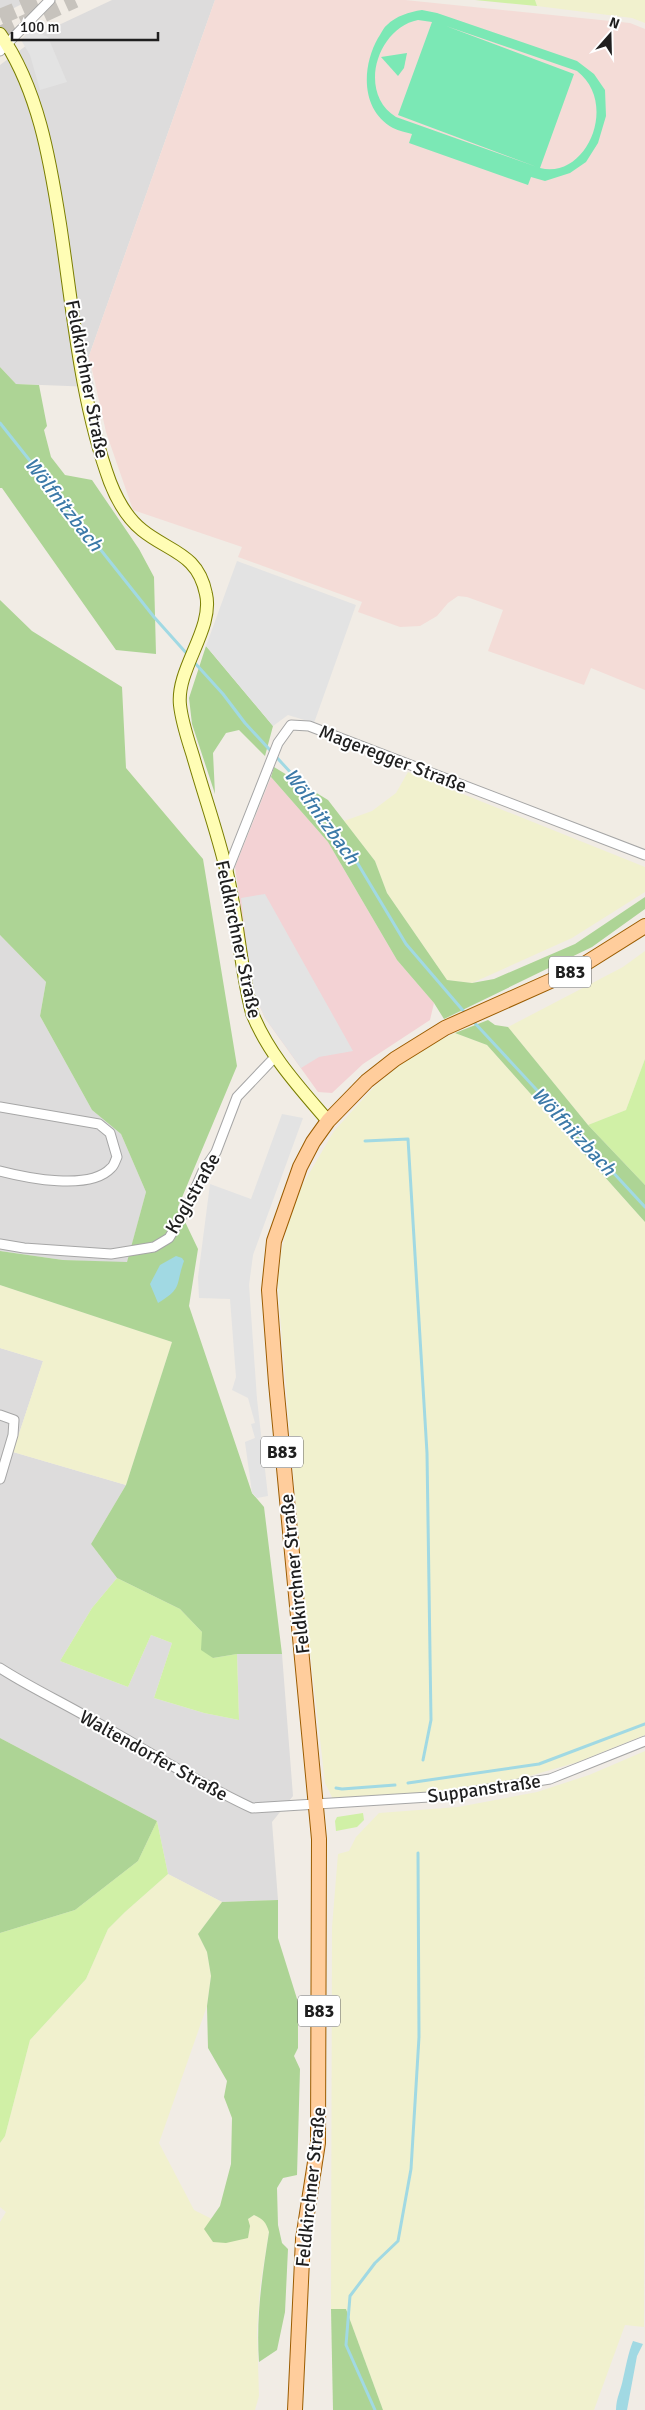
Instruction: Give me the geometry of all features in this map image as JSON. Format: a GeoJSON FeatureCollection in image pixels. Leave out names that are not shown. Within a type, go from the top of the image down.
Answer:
{"type":"FeatureCollection","features":[{"type":"Feature","properties":{"kind":"main road","name":"B83"},"geometry":{"type":"LineString","coordinates":[[328,1121],[367,1081],[395,1059],[445,1028],[575,970],[645,926]]}},
{"type":"Feature","properties":{"kind":"main road","name":"Feldkirchner Straße"},"geometry":{"type":"LineString","coordinates":[[295,2410],[303,2239],[318,2143],[320,1959],[317,1805],[276,1383],[269,1290],[274,1241],[282,1215],[300,1167],[313,1142],[328,1121]]}},
{"type":"Feature","properties":{"kind":"street"},"geometry":{"type":"LineString","coordinates":[[2,43],[50,0]]}},
{"type":"Feature","properties":{"kind":"street","name":"Feldkirchner Straße"},"geometry":{"type":"LineString","coordinates":[[2,43],[31,96],[53,177],[83,379],[102,459],[115,494],[128,516],[142,530],[178,551],[193,564],[203,580],[208,597],[206,615],[181,691],[182,715],[227,872],[252,1013],[260,1032],[275,1057],[328,1121]]}},
{"type":"Feature","properties":{"kind":"street","name":"Mageregger Straße"},"geometry":{"type":"LineString","coordinates":[[227,872],[278,743],[291,725],[309,726],[645,855]]}},
{"type":"Feature","properties":{"kind":"street","name":"Koglstraße"},"geometry":{"type":"LineString","coordinates":[[0,1244],[24,1248],[111,1254],[154,1247],[168,1238],[186,1210],[203,1171],[216,1152],[237,1097],[275,1057]]}},
{"type":"Feature","properties":{"kind":"street"},"geometry":{"type":"LineString","coordinates":[[0,1107],[99,1124],[110,1133],[117,1157],[112,1168],[98,1176],[82,1180],[46,1180],[0,1171]]}},
{"type":"Feature","properties":{"kind":"street"},"geometry":{"type":"LineString","coordinates":[[0,1479],[13,1435],[14,1420],[4,1417]]}},
{"type":"Feature","properties":{"kind":"street","name":"Waltendorfer Straße"},"geometry":{"type":"LineString","coordinates":[[0,1668],[27,1686],[92,1720],[224,1795],[252,1808],[317,1805]]}},
{"type":"Feature","properties":{"kind":"street","name":"Suppanstraße"},"geometry":{"type":"LineString","coordinates":[[317,1805],[444,1796],[550,1778],[645,1742]]}},
{"type":"Feature","properties":{"kind":"shaded area"},"geometry":{"type":"Polygon","coordinates":[[[0,0],[30,0],[0,15],[0,0]]]}},
{"type":"Feature","properties":{"kind":"shaded area"},"geometry":{"type":"Polygon","coordinates":[[[112,0],[215,0],[89,356],[94,387],[16,384],[0,367],[0,65],[46,31],[112,0]]]}},
{"type":"Feature","properties":{"kind":"shaded area"},"geometry":{"type":"Polygon","coordinates":[[[215,0],[405,0],[630,23],[645,29],[645,690],[591,668],[584,685],[488,651],[503,610],[467,597],[458,596],[448,603],[437,616],[420,626],[400,627],[358,612],[362,602],[238,557],[242,547],[133,510],[106,432],[89,356],[215,0]]]}},
{"type":"Feature","properties":{"kind":"shaded area"},"geometry":{"type":"Polygon","coordinates":[[[30,30],[48,37],[67,82],[40,90],[30,55],[21,40],[30,30]]]}},
{"type":"Feature","properties":{"kind":"shaded area"},"geometry":{"type":"Polygon","coordinates":[[[237,561],[356,605],[314,723],[288,715],[273,726],[206,646],[237,561]]]}},
{"type":"Feature","properties":{"kind":"shaded area"},"geometry":{"type":"Polygon","coordinates":[[[271,777],[328,842],[397,960],[434,1003],[430,1020],[363,1064],[332,1093],[318,1092],[265,1018],[252,989],[235,867],[271,777]]]}},
{"type":"Feature","properties":{"kind":"shaded area"},"geometry":{"type":"Polygon","coordinates":[[[265,894],[353,1051],[319,1057],[301,1068],[265,1018],[252,989],[241,898],[265,894]]]}},
{"type":"Feature","properties":{"kind":"shaded area"},"geometry":{"type":"Polygon","coordinates":[[[0,935],[46,982],[40,1016],[92,1110],[121,1134],[146,1192],[127,1263],[63,1260],[0,1251],[0,935]]]}},
{"type":"Feature","properties":{"kind":"shaded area"},"geometry":{"type":"Polygon","coordinates":[[[282,1114],[303,1118],[253,1255],[249,1285],[257,1399],[268,1496],[257,1498],[252,1493],[245,1442],[255,1438],[251,1424],[255,1423],[248,1398],[232,1390],[236,1377],[230,1299],[199,1298],[198,1277],[210,1184],[251,1199],[282,1114]]]}},
{"type":"Feature","properties":{"kind":"shaded area"},"geometry":{"type":"Polygon","coordinates":[[[0,1348],[43,1361],[13,1452],[126,1485],[91,1544],[117,1578],[92,1608],[60,1661],[128,1687],[151,1635],[172,1643],[154,1698],[204,1713],[239,1720],[237,1654],[282,1654],[293,1796],[272,1822],[278,1900],[222,1902],[168,1874],[157,1821],[0,1738],[0,1348]]]}},
{"type":"Feature","properties":{"kind":"green space"},"geometry":{"type":"Polygon","coordinates":[[[475,0],[535,0],[537,6],[475,0]]]}},
{"type":"Feature","properties":{"kind":"green space"},"geometry":{"type":"Polygon","coordinates":[[[535,0],[645,0],[645,23],[632,18],[537,6],[535,0]]]}},
{"type":"Feature","properties":{"kind":"green space"},"geometry":{"type":"Polygon","coordinates":[[[417,11],[437,13],[577,61],[594,74],[605,90],[606,116],[598,143],[586,162],[570,173],[545,181],[531,177],[528,185],[409,143],[412,134],[393,128],[382,120],[374,110],[367,87],[369,61],[383,29],[394,19],[417,11]],[[418,20],[404,25],[392,35],[383,48],[377,62],[375,78],[377,93],[384,106],[396,117],[537,167],[398,115],[432,22],[418,20]],[[446,26],[574,74],[540,168],[557,169],[572,162],[583,151],[592,136],[596,119],[596,101],[589,85],[577,71],[446,26]]]}},
{"type":"Feature","properties":{"kind":"green space"},"geometry":{"type":"Polygon","coordinates":[[[407,53],[404,68],[398,76],[381,57],[407,53]]]}},
{"type":"Feature","properties":{"kind":"green space"},"geometry":{"type":"Polygon","coordinates":[[[0,367],[16,384],[39,385],[47,426],[44,430],[51,457],[65,475],[92,480],[139,549],[154,577],[156,654],[116,650],[2,488],[0,488],[0,367]]]}},
{"type":"Feature","properties":{"kind":"green space"},"geometry":{"type":"Polygon","coordinates":[[[0,600],[32,631],[122,687],[126,768],[203,859],[237,1066],[178,1207],[198,1249],[189,1306],[252,1493],[264,1507],[282,1654],[237,1654],[213,1658],[201,1650],[202,1632],[180,1609],[117,1578],[91,1544],[126,1485],[172,1342],[0,1285],[0,1251],[63,1260],[127,1262],[146,1192],[121,1134],[92,1110],[40,1016],[46,982],[0,935],[0,600]]]}},
{"type":"Feature","properties":{"kind":"green space"},"geometry":{"type":"Polygon","coordinates":[[[206,646],[273,726],[265,756],[239,730],[226,733],[213,753],[215,794],[192,724],[189,698],[206,646]]]}},
{"type":"Feature","properties":{"kind":"green space"},"geometry":{"type":"Polygon","coordinates":[[[274,767],[328,800],[375,861],[387,893],[447,980],[472,983],[494,979],[575,944],[645,897],[645,909],[592,947],[444,1019],[434,1003],[397,960],[328,842],[271,777],[274,767]]]}},
{"type":"Feature","properties":{"kind":"green space"},"geometry":{"type":"Polygon","coordinates":[[[408,772],[645,867],[645,892],[572,938],[472,983],[447,980],[387,893],[375,861],[344,821],[372,811],[396,793],[408,772]]]}},
{"type":"Feature","properties":{"kind":"green space"},"geometry":{"type":"Polygon","coordinates":[[[645,951],[645,1059],[626,1110],[588,1125],[508,1027],[623,967],[645,951]]]}},
{"type":"Feature","properties":{"kind":"green space"},"geometry":{"type":"Polygon","coordinates":[[[488,1020],[495,1025],[508,1027],[588,1125],[645,1185],[645,1222],[487,1045],[455,1033],[488,1020]]]}},
{"type":"Feature","properties":{"kind":"green space"},"geometry":{"type":"Polygon","coordinates":[[[455,1033],[487,1045],[645,1222],[645,1735],[578,1762],[509,1782],[441,1792],[341,1800],[333,1799],[325,1783],[303,1589],[280,1314],[278,1281],[281,1253],[289,1220],[300,1189],[334,1131],[374,1087],[413,1053],[455,1033]]]}},
{"type":"Feature","properties":{"kind":"green space"},"geometry":{"type":"Polygon","coordinates":[[[645,1059],[645,1185],[588,1125],[626,1110],[645,1059]]]}},
{"type":"Feature","properties":{"kind":"green space"},"geometry":{"type":"Polygon","coordinates":[[[0,1285],[172,1342],[126,1485],[13,1452],[43,1361],[0,1348],[0,1285]]]}},
{"type":"Feature","properties":{"kind":"green space"},"geometry":{"type":"Polygon","coordinates":[[[117,1578],[180,1609],[202,1632],[213,1658],[237,1654],[239,1720],[204,1713],[154,1698],[172,1643],[151,1635],[128,1687],[60,1661],[92,1608],[117,1578]]]}},
{"type":"Feature","properties":{"kind":"green space"},"geometry":{"type":"Polygon","coordinates":[[[0,1738],[157,1821],[138,1861],[75,1910],[0,1933],[0,1738]]]}},
{"type":"Feature","properties":{"kind":"green space"},"geometry":{"type":"Polygon","coordinates":[[[645,1751],[644,2327],[625,2325],[594,2410],[383,2410],[346,2309],[331,2309],[332,1927],[338,1854],[349,1851],[356,1837],[379,1813],[458,1807],[537,1792],[589,1775],[645,1751]]]}},
{"type":"Feature","properties":{"kind":"green space"},"geometry":{"type":"Polygon","coordinates":[[[363,1813],[364,1820],[357,1827],[336,1831],[335,1821],[337,1817],[363,1813]]]}},
{"type":"Feature","properties":{"kind":"green space"},"geometry":{"type":"Polygon","coordinates":[[[157,1821],[168,1874],[108,1929],[86,1979],[30,2040],[5,2136],[0,2143],[0,1933],[75,1910],[138,1861],[157,1821]]]}},
{"type":"Feature","properties":{"kind":"green space"},"geometry":{"type":"Polygon","coordinates":[[[168,1874],[222,1902],[198,1934],[207,1952],[211,1976],[207,2006],[159,2143],[194,2210],[212,2219],[204,2229],[248,2219],[254,2215],[263,2219],[267,2224],[269,2231],[260,2287],[257,2330],[259,2396],[255,2410],[0,2410],[0,2222],[6,2212],[0,2207],[0,2143],[5,2136],[30,2040],[86,1979],[108,1929],[168,1874]]]}},
{"type":"Feature","properties":{"kind":"green space"},"geometry":{"type":"Polygon","coordinates":[[[278,1900],[278,1938],[298,2002],[298,2048],[294,2056],[300,2069],[297,2175],[283,2178],[277,2188],[278,2225],[282,2243],[288,2249],[285,2312],[277,2350],[259,2362],[259,2313],[268,2229],[264,2221],[254,2215],[248,2219],[250,2226],[248,2238],[226,2243],[213,2242],[204,2229],[220,2206],[231,2164],[232,2118],[224,2097],[227,2081],[208,2048],[207,2006],[211,1976],[207,1952],[198,1934],[222,1902],[278,1900]]]}},
{"type":"Feature","properties":{"kind":"green space"},"geometry":{"type":"Polygon","coordinates":[[[331,2309],[346,2309],[383,2410],[333,2410],[331,2309]]]}},
{"type":"Feature","properties":{"kind":"water"},"geometry":{"type":"Polygon","coordinates":[[[176,1256],[184,1261],[177,1286],[171,1294],[158,1303],[150,1284],[160,1265],[176,1256]]]}},
{"type":"Feature","properties":{"kind":"water"},"geometry":{"type":"Polygon","coordinates":[[[633,2341],[643,2344],[637,2356],[627,2410],[616,2410],[628,2355],[633,2341]]]}},
{"type":"Feature","properties":{"kind":"waterway","name":"Wölfnitzbach"},"geometry":{"type":"LineString","coordinates":[[0,423],[154,617],[188,655]]}},
{"type":"Feature","properties":{"kind":"waterway","name":"Wölfnitzbach"},"geometry":{"type":"LineString","coordinates":[[194,662],[223,694],[245,723],[292,774],[352,854],[406,944],[466,1014]]}},
{"type":"Feature","properties":{"kind":"waterway","name":"Wölfnitzbach"},"geometry":{"type":"LineString","coordinates":[[472,1020],[645,1207]]}},
{"type":"Feature","properties":{"kind":"waterway"},"geometry":{"type":"LineString","coordinates":[[365,1141],[408,1139],[427,1453],[431,1720],[423,1760]]}},
{"type":"Feature","properties":{"kind":"waterway"},"geometry":{"type":"LineString","coordinates":[[408,1783],[539,1764],[645,1724]]}},
{"type":"Feature","properties":{"kind":"waterway"},"geometry":{"type":"LineString","coordinates":[[336,1788],[395,1785]]}},
{"type":"Feature","properties":{"kind":"waterway"},"geometry":{"type":"LineString","coordinates":[[375,2410],[346,2345],[350,2296],[375,2263],[398,2241],[411,2169],[419,2037],[418,1853]]}},
{"type":"Feature","properties":{"kind":"tunnel"},"geometry":{"type":"LineString","coordinates":[[0,17],[40,0]]}},
{"type":"Feature","properties":{"kind":"tunnel"},"geometry":{"type":"LineString","coordinates":[[0,34],[75,0]]}}]}
